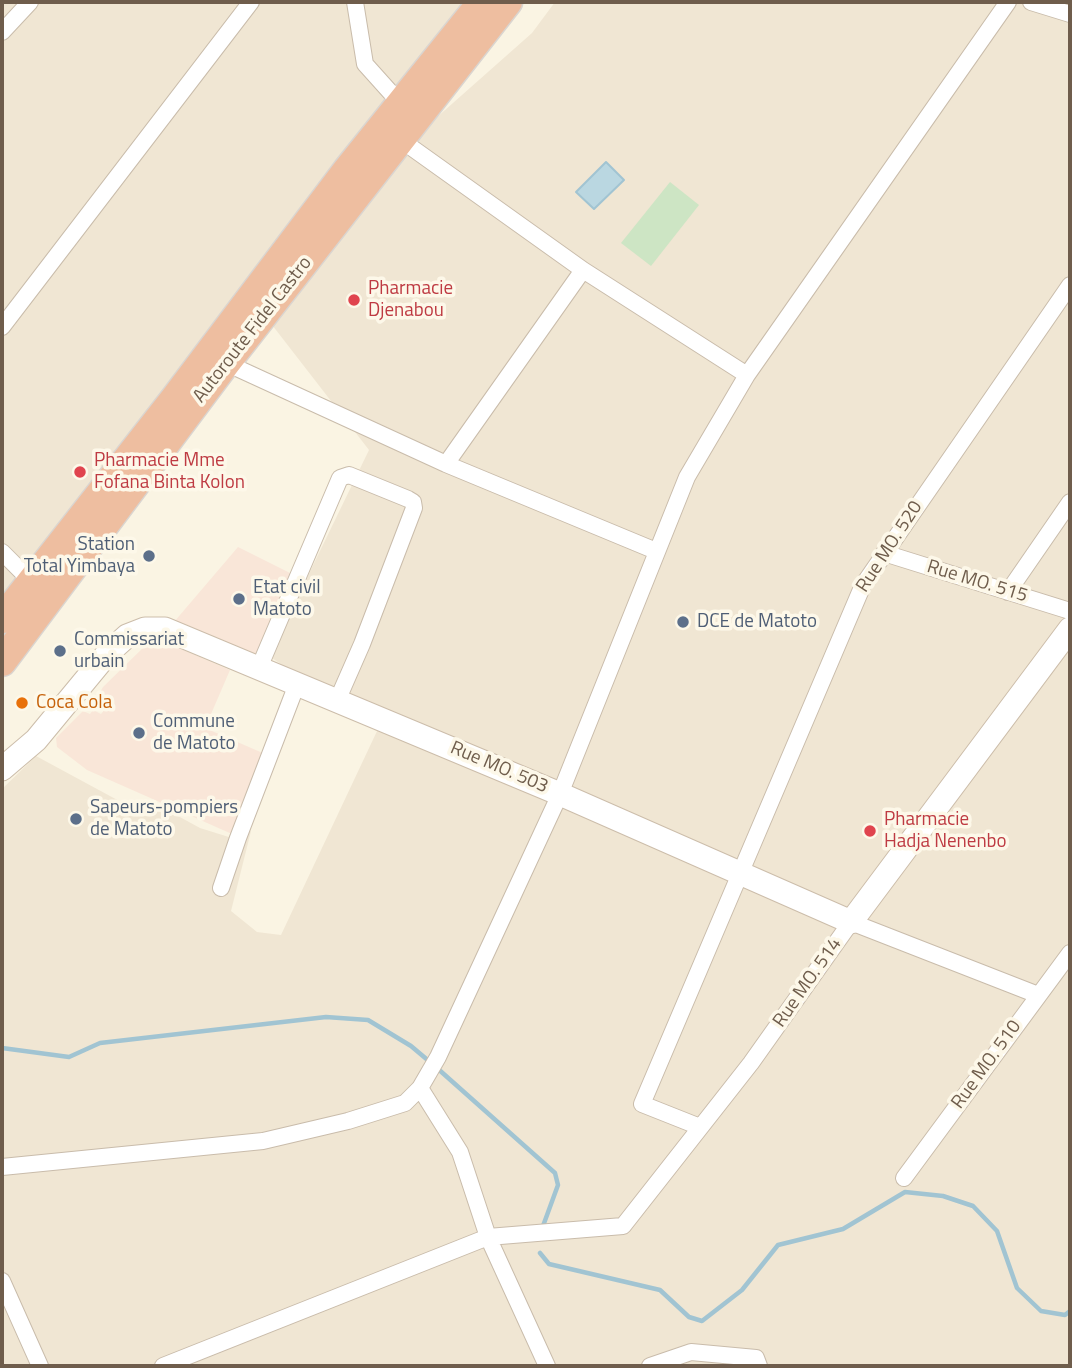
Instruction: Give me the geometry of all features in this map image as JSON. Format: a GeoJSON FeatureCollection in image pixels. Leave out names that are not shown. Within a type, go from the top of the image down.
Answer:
{"type":"FeatureCollection","features":[{"type":"Feature","properties":{"kind":"highway","name":"Autoroute Fidel Castro"},"geometry":{"type":"LineString","coordinates":[[2,662],[40,589],[175,398],[400,103],[481,2]]}},
{"type":"Feature","properties":{"kind":"highway","name":"Autoroute Fidel Castro"},"geometry":{"type":"LineString","coordinates":[[2,619],[40,589],[226,363],[508,2]]}},
{"type":"Feature","properties":{"kind":"street"},"geometry":{"type":"LineString","coordinates":[[2,32],[30,2]]}},
{"type":"Feature","properties":{"kind":"street"},"geometry":{"type":"LineString","coordinates":[[2,327],[251,2]]}},
{"type":"Feature","properties":{"kind":"street"},"geometry":{"type":"LineString","coordinates":[[355,2],[365,64],[400,103]]}},
{"type":"Feature","properties":{"kind":"street"},"geometry":{"type":"LineString","coordinates":[[2,1167],[262,1141],[348,1121],[405,1103],[420,1088],[438,1057],[559,794],[687,477],[747,376],[1008,2]]}},
{"type":"Feature","properties":{"kind":"street"},"geometry":{"type":"LineString","coordinates":[[1031,2],[1070,14]]}},
{"type":"Feature","properties":{"kind":"street"},"geometry":{"type":"LineString","coordinates":[[401,140],[583,270],[747,376]]}},
{"type":"Feature","properties":{"kind":"street"},"geometry":{"type":"LineString","coordinates":[[446,464],[583,270]]}},
{"type":"Feature","properties":{"kind":"street","name":"Rue MO. 520"},"geometry":{"type":"LineString","coordinates":[[700,1127],[642,1104],[863,585],[1070,285]]}},
{"type":"Feature","properties":{"kind":"street"},"geometry":{"type":"LineString","coordinates":[[226,363],[446,464],[656,551]]}},
{"type":"Feature","properties":{"kind":"street"},"geometry":{"type":"LineString","coordinates":[[259,668],[340,478],[349,475],[408,499],[413,502],[414,508],[362,645],[337,701]]}},
{"type":"Feature","properties":{"kind":"street"},"geometry":{"type":"LineString","coordinates":[[1007,592],[1070,502]]}},
{"type":"Feature","properties":{"kind":"street"},"geometry":{"type":"LineString","coordinates":[[2,552],[40,589]]}},
{"type":"Feature","properties":{"kind":"street","name":"Rue MO. 515"},"geometry":{"type":"LineString","coordinates":[[884,553],[1070,611]]}},
{"type":"Feature","properties":{"kind":"street","name":"Rue MO. 503"},"geometry":{"type":"LineString","coordinates":[[2,769],[36,740],[107,654],[127,636],[145,629],[164,629],[559,794],[851,922],[1038,995]]}},
{"type":"Feature","properties":{"kind":"street","name":"Rue MO. 514"},"geometry":{"type":"LineString","coordinates":[[163,1366],[488,1237],[623,1226],[751,1063],[851,922],[1070,629]]}},
{"type":"Feature","properties":{"kind":"street"},"geometry":{"type":"LineString","coordinates":[[221,888],[297,684]]}},
{"type":"Feature","properties":{"kind":"street","name":"Rue MO. 510"},"geometry":{"type":"LineString","coordinates":[[904,1178],[1070,953]]}},
{"type":"Feature","properties":{"kind":"street"},"geometry":{"type":"LineString","coordinates":[[420,1088],[460,1152],[488,1237],[547,1366]]}},
{"type":"Feature","properties":{"kind":"street"},"geometry":{"type":"LineString","coordinates":[[2,1281],[40,1366]]}},
{"type":"Feature","properties":{"kind":"street"},"geometry":{"type":"LineString","coordinates":[[650,1366],[691,1352],[756,1358],[759,1366]]}},
{"type":"Feature","properties":{"kind":"shaded area"},"geometry":{"type":"Polygon","coordinates":[[[2,2],[468,2],[2,605],[2,2]]]}},
{"type":"Feature","properties":{"kind":"shaded area"},"geometry":{"type":"Polygon","coordinates":[[[555,2],[1070,2],[1070,1366],[2,1366],[2,789],[36,756],[134,809],[167,810],[200,828],[232,838],[251,831],[231,911],[257,932],[281,935],[378,729],[269,656],[369,450],[269,321],[383,165],[532,33],[555,2]]]}},
{"type":"Feature","properties":{"kind":"shaded area","name":"Etat civil Matoto"},"geometry":{"type":"Polygon","coordinates":[[[238,547],[294,575],[257,656],[174,622],[238,547]]]}},
{"type":"Feature","properties":{"kind":"shaded area","name":"Commune de Matoto"},"geometry":{"type":"Polygon","coordinates":[[[158,639],[230,670],[205,728],[265,754],[232,834],[87,770],[57,747],[56,738],[83,711],[90,714],[93,710],[101,714],[107,707],[100,701],[99,694],[103,687],[148,643],[158,639]]]}},
{"type":"Feature","properties":{"kind":"green space"},"geometry":{"type":"Polygon","coordinates":[[[670,182],[699,205],[651,266],[621,243],[670,182]]]}},
{"type":"Feature","properties":{"kind":"water"},"geometry":{"type":"Polygon","coordinates":[[[606,162],[624,180],[594,209],[576,192],[606,162]]]}},
{"type":"Feature","properties":{"kind":"waterway"},"geometry":{"type":"LineString","coordinates":[[2,1048],[69,1057],[100,1043],[326,1017],[368,1020],[411,1046],[430,1062]]}},
{"type":"Feature","properties":{"kind":"waterway"},"geometry":{"type":"LineString","coordinates":[[437,1068],[555,1173],[558,1185],[543,1226]]}},
{"type":"Feature","properties":{"kind":"waterway"},"geometry":{"type":"LineString","coordinates":[[540,1253],[549,1264],[660,1290],[689,1317],[702,1321],[742,1290],[778,1245],[843,1229],[905,1192],[943,1196],[973,1206],[997,1231],[1017,1288],[1041,1311],[1065,1315],[1070,1311]]}},
{"type":"Feature","properties":{"kind":"place","name":"Pharmacie Djenabou"},"geometry":{"type":"Point","coordinates":[354,300]}},
{"type":"Feature","properties":{"kind":"place","name":"Pharmacie Mme Fofana Binta Kolon"},"geometry":{"type":"Point","coordinates":[80,472]}},
{"type":"Feature","properties":{"kind":"place","name":"Station Total Yimbaya"},"geometry":{"type":"Point","coordinates":[149,556]}},
{"type":"Feature","properties":{"kind":"place","name":"Etat civil Matoto"},"geometry":{"type":"Point","coordinates":[239,599]}},
{"type":"Feature","properties":{"kind":"place","name":"DCE de Matoto"},"geometry":{"type":"Point","coordinates":[683,622]}},
{"type":"Feature","properties":{"kind":"place","name":"Commissariat urbain"},"geometry":{"type":"Point","coordinates":[60,651]}},
{"type":"Feature","properties":{"kind":"place","name":"Coca Cola"},"geometry":{"type":"Point","coordinates":[22,703]}},
{"type":"Feature","properties":{"kind":"place","name":"Commune de Matoto"},"geometry":{"type":"Point","coordinates":[139,733]}},
{"type":"Feature","properties":{"kind":"place","name":"Sapeurs-pompiers de Matoto"},"geometry":{"type":"Point","coordinates":[76,819]}},
{"type":"Feature","properties":{"kind":"place","name":"Pharmacie Hadja Nenenbo"},"geometry":{"type":"Point","coordinates":[870,831]}}]}
